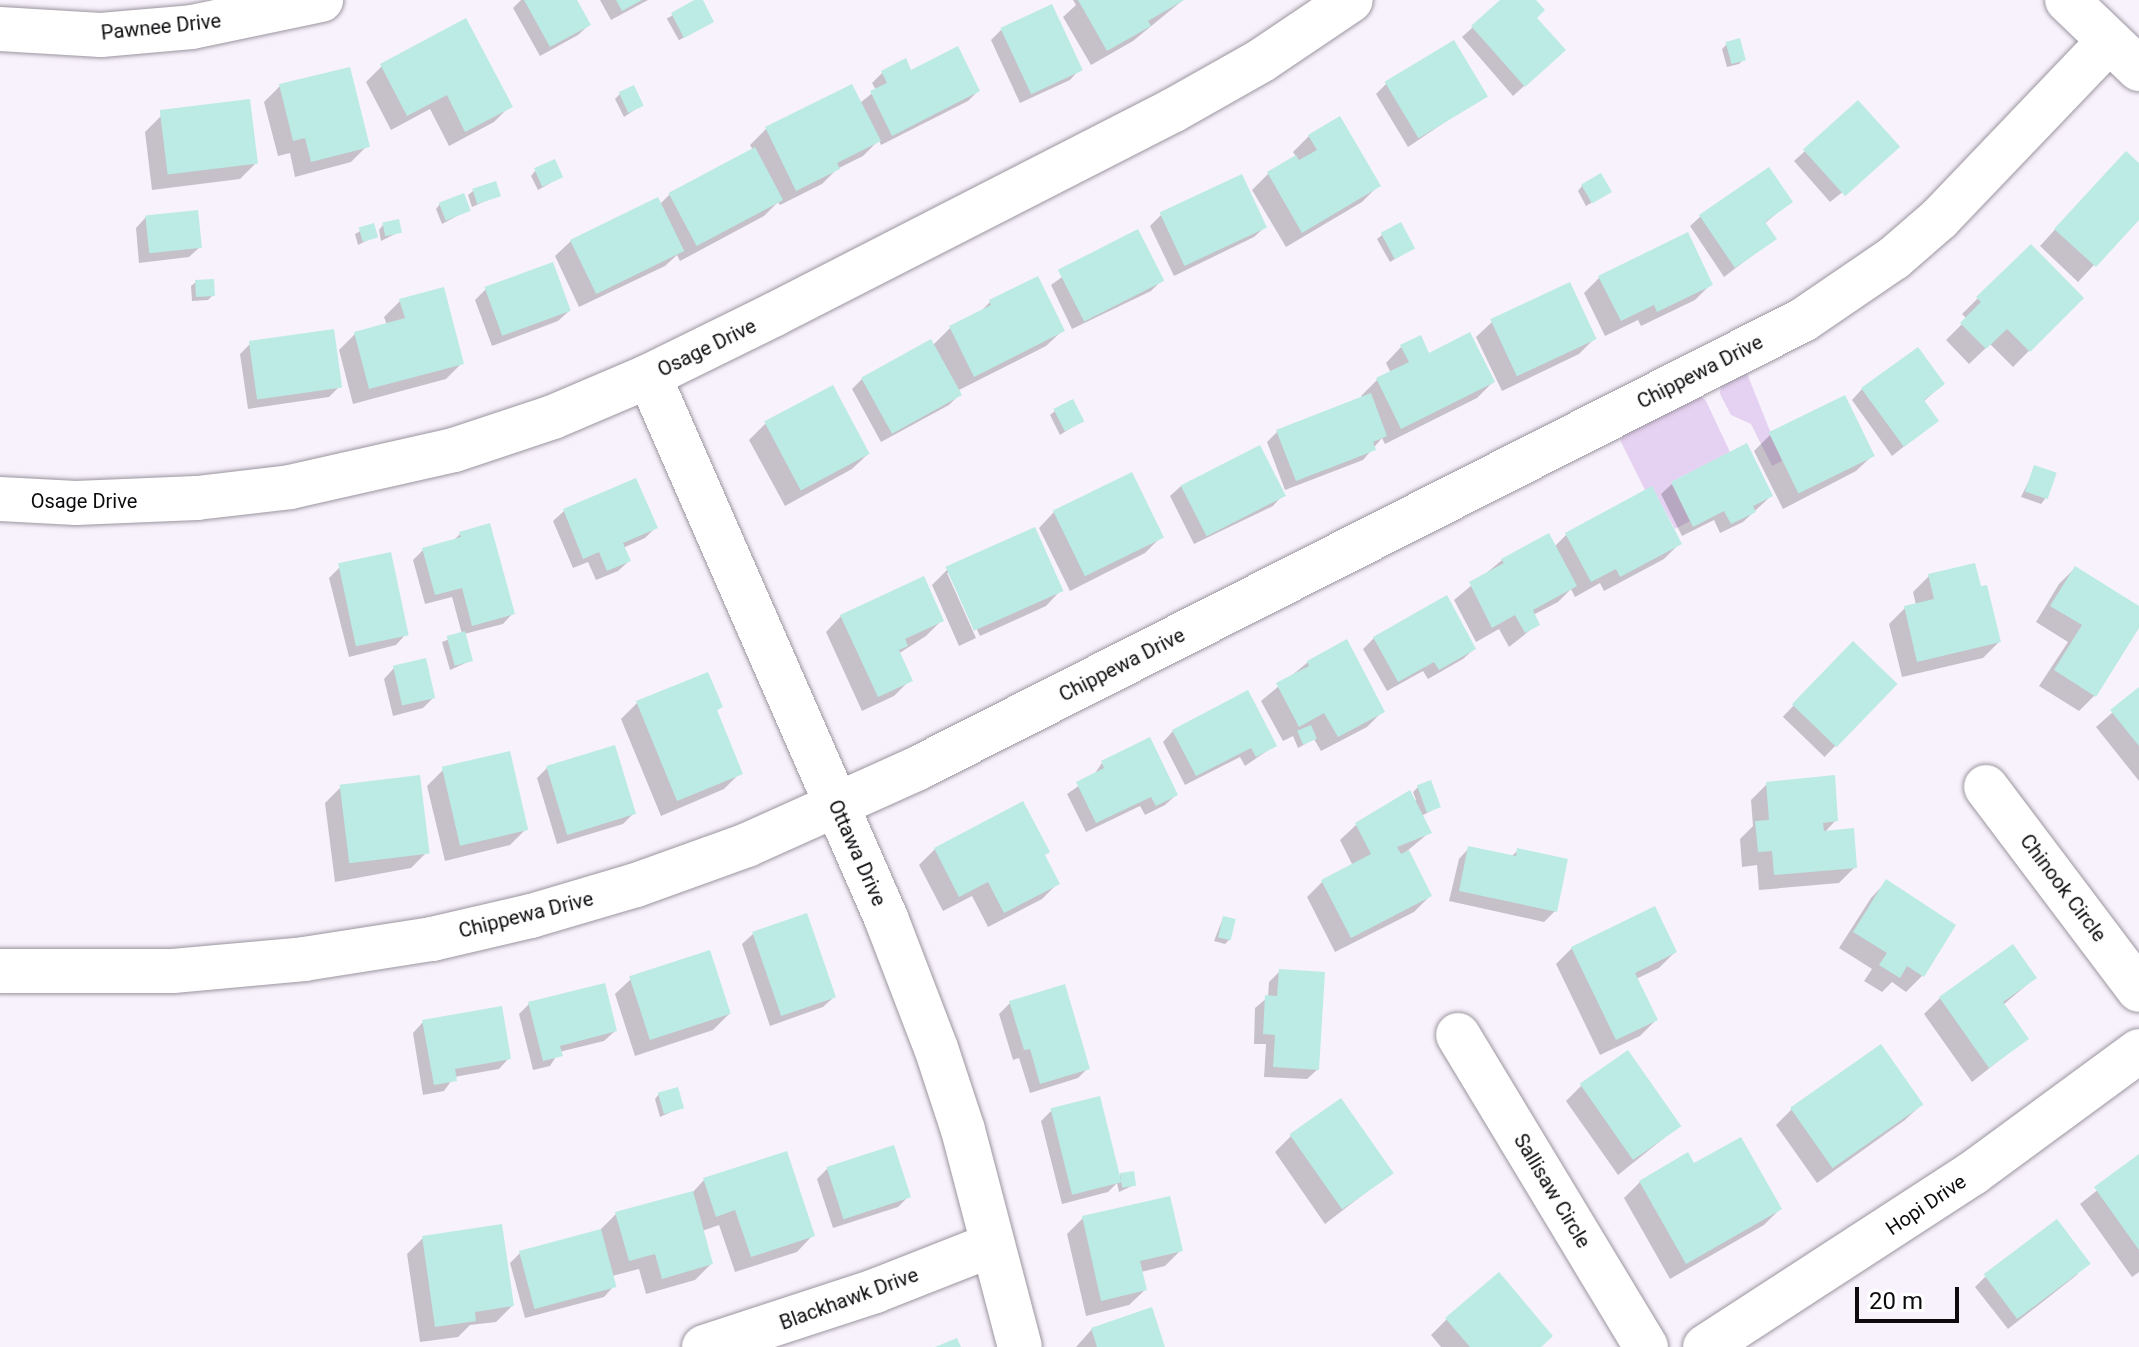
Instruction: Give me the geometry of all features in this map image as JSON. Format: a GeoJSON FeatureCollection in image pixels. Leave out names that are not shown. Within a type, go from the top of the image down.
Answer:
{"type":"FeatureCollection","features":[{"type":"Feature","properties":{"kind":"street","name":"Pawnee Drive"},"geometry":{"type":"LineString","coordinates":[[0,29],[101,35],[192,27],[321,0]]}},
{"type":"Feature","properties":{"kind":"street","name":"Osage Drive"},"geometry":{"type":"LineString","coordinates":[[0,499],[76,503],[197,498],[344,477],[468,446],[553,417],[649,376],[1172,111],[1262,60],[1351,0]]}},
{"type":"Feature","properties":{"kind":"street"},"geometry":{"type":"LineString","coordinates":[[2067,0],[2124,55]]}},
{"type":"Feature","properties":{"kind":"street","name":"Chippewa Drive"},"geometry":{"type":"LineString","coordinates":[[0,971],[173,971],[304,959],[432,939],[531,916],[636,885],[747,845],[930,761],[1803,320],[1862,281],[1939,219],[2124,55]]}},
{"type":"Feature","properties":{"kind":"street","name":"Ottawa Drive"},"geometry":{"type":"LineString","coordinates":[[649,376],[836,805],[936,1048],[963,1130],[1020,1347]]}},
{"type":"Feature","properties":{"kind":"street","name":"Chinook Circle"},"geometry":{"type":"LineString","coordinates":[[1986,787],[2139,990]]}},
{"type":"Feature","properties":{"kind":"street","name":"Sallisaw Circle"},"geometry":{"type":"LineString","coordinates":[[1458,1035],[1646,1347]]}},
{"type":"Feature","properties":{"kind":"street","name":"Hopi Drive"},"geometry":{"type":"LineString","coordinates":[[1705,1347],[1960,1181],[2139,1051]]}},
{"type":"Feature","properties":{"kind":"street","name":"Blackhawk Drive"},"geometry":{"type":"LineString","coordinates":[[704,1347],[875,1291],[992,1245]]}},
{"type":"Feature","properties":{"kind":"shaded area"},"geometry":{"type":"Polygon","coordinates":[[[1746,371],[1782,461],[1772,466],[1751,424],[1731,415],[1720,394],[1721,384],[1746,371]]]}},
{"type":"Feature","properties":{"kind":"shaded area"},"geometry":{"type":"Polygon","coordinates":[[[1700,395],[1706,401],[1730,452],[1671,482],[1690,521],[1675,529],[1652,487],[1645,490],[1621,442],[1622,433],[1700,395]]]}},
{"type":"Feature","properties":{"kind":"building"},"geometry":{"type":"Polygon","coordinates":[[[524,0],[577,0],[591,25],[550,47],[524,0]]]}},
{"type":"Feature","properties":{"kind":"building"},"geometry":{"type":"Polygon","coordinates":[[[616,0],[642,0],[622,11],[616,0]]]}},
{"type":"Feature","properties":{"kind":"building"},"geometry":{"type":"Polygon","coordinates":[[[694,0],[703,0],[714,22],[684,38],[671,13],[694,0]]]}},
{"type":"Feature","properties":{"kind":"building"},"geometry":{"type":"Polygon","coordinates":[[[1078,0],[1184,0],[1148,21],[1151,26],[1107,51],[1078,0]]]}},
{"type":"Feature","properties":{"kind":"building"},"geometry":{"type":"Polygon","coordinates":[[[1500,0],[1536,0],[1545,10],[1537,18],[1566,50],[1525,87],[1471,26],[1500,0]]]}},
{"type":"Feature","properties":{"kind":"building"},"geometry":{"type":"Polygon","coordinates":[[[1052,4],[1083,70],[1031,94],[1000,28],[1052,4]]]}},
{"type":"Feature","properties":{"kind":"building"},"geometry":{"type":"Polygon","coordinates":[[[466,18],[513,107],[465,132],[447,95],[407,116],[380,64],[466,18]]]}},
{"type":"Feature","properties":{"kind":"building"},"geometry":{"type":"Polygon","coordinates":[[[1740,38],[1746,60],[1731,64],[1726,42],[1740,38]]]}},
{"type":"Feature","properties":{"kind":"building"},"geometry":{"type":"Polygon","coordinates":[[[1454,40],[1488,97],[1419,138],[1385,82],[1454,40]]]}},
{"type":"Feature","properties":{"kind":"building"},"geometry":{"type":"Polygon","coordinates":[[[958,46],[980,91],[892,136],[870,91],[887,83],[881,71],[906,58],[911,70],[958,46]]]}},
{"type":"Feature","properties":{"kind":"building"},"geometry":{"type":"Polygon","coordinates":[[[350,67],[370,147],[311,162],[305,138],[293,141],[279,84],[350,67]]]}},
{"type":"Feature","properties":{"kind":"building"},"geometry":{"type":"Polygon","coordinates":[[[852,84],[881,141],[837,163],[840,169],[796,191],[765,127],[852,84]]]}},
{"type":"Feature","properties":{"kind":"building"},"geometry":{"type":"Polygon","coordinates":[[[634,85],[644,106],[628,113],[619,92],[634,85]]]}},
{"type":"Feature","properties":{"kind":"building"},"geometry":{"type":"Polygon","coordinates":[[[250,99],[258,164],[168,175],[160,110],[250,99]]]}},
{"type":"Feature","properties":{"kind":"building"},"geometry":{"type":"Polygon","coordinates":[[[1858,100],[1900,147],[1845,196],[1803,150],[1858,100]]]}},
{"type":"Feature","properties":{"kind":"building"},"geometry":{"type":"Polygon","coordinates":[[[1340,116],[1381,186],[1302,233],[1267,172],[1296,155],[1299,160],[1317,150],[1308,135],[1340,116]]]}},
{"type":"Feature","properties":{"kind":"building"},"geometry":{"type":"Polygon","coordinates":[[[755,147],[783,200],[697,246],[668,193],[755,147]]]}},
{"type":"Feature","properties":{"kind":"building"},"geometry":{"type":"Polygon","coordinates":[[[2126,151],[2139,163],[2139,220],[2096,267],[2054,229],[2126,151]]]}},
{"type":"Feature","properties":{"kind":"building"},"geometry":{"type":"Polygon","coordinates":[[[555,159],[563,177],[542,187],[534,168],[555,159]]]}},
{"type":"Feature","properties":{"kind":"building"},"geometry":{"type":"Polygon","coordinates":[[[1769,167],[1793,202],[1765,222],[1777,239],[1735,268],[1699,215],[1769,167]]]}},
{"type":"Feature","properties":{"kind":"building"},"geometry":{"type":"Polygon","coordinates":[[[1601,173],[1612,192],[1592,204],[1581,184],[1601,173]]]}},
{"type":"Feature","properties":{"kind":"building"},"geometry":{"type":"Polygon","coordinates":[[[1242,174],[1267,227],[1184,266],[1160,212],[1242,174]]]}},
{"type":"Feature","properties":{"kind":"building"},"geometry":{"type":"Polygon","coordinates":[[[496,181],[501,196],[477,204],[472,189],[496,181]]]}},
{"type":"Feature","properties":{"kind":"building"},"geometry":{"type":"Polygon","coordinates":[[[464,193],[471,211],[446,220],[439,203],[464,193]]]}},
{"type":"Feature","properties":{"kind":"building"},"geometry":{"type":"Polygon","coordinates":[[[658,197],[684,251],[596,294],[570,240],[658,197]]]}},
{"type":"Feature","properties":{"kind":"building"},"geometry":{"type":"Polygon","coordinates":[[[198,210],[202,248],[149,253],[145,216],[198,210]]]}},
{"type":"Feature","properties":{"kind":"building"},"geometry":{"type":"Polygon","coordinates":[[[399,219],[402,233],[385,236],[382,223],[399,219]]]}},
{"type":"Feature","properties":{"kind":"building"},"geometry":{"type":"Polygon","coordinates":[[[1401,222],[1415,248],[1395,259],[1381,233],[1401,222]]]}},
{"type":"Feature","properties":{"kind":"building"},"geometry":{"type":"Polygon","coordinates":[[[374,223],[378,237],[363,242],[359,227],[374,223]]]}},
{"type":"Feature","properties":{"kind":"building"},"geometry":{"type":"Polygon","coordinates":[[[1138,229],[1164,281],[1084,322],[1058,270],[1138,229]]]}},
{"type":"Feature","properties":{"kind":"building"},"geometry":{"type":"Polygon","coordinates":[[[1688,232],[1713,285],[1657,312],[1654,305],[1621,321],[1598,276],[1688,232]]]}},
{"type":"Feature","properties":{"kind":"building"},"geometry":{"type":"Polygon","coordinates":[[[2031,244],[2084,298],[2030,352],[2007,329],[1986,349],[1960,323],[1981,302],[1976,297],[2031,244]]]}},
{"type":"Feature","properties":{"kind":"building"},"geometry":{"type":"Polygon","coordinates":[[[553,262],[571,311],[502,336],[484,287],[553,262]]]}},
{"type":"Feature","properties":{"kind":"building"},"geometry":{"type":"Polygon","coordinates":[[[1038,276],[1065,331],[974,377],[949,326],[991,305],[989,300],[1038,276]]]}},
{"type":"Feature","properties":{"kind":"building"},"geometry":{"type":"Polygon","coordinates":[[[214,279],[215,296],[196,297],[195,280],[214,279]]]}},
{"type":"Feature","properties":{"kind":"building"},"geometry":{"type":"Polygon","coordinates":[[[1570,282],[1597,339],[1517,376],[1490,319],[1570,282]]]}},
{"type":"Feature","properties":{"kind":"building"},"geometry":{"type":"Polygon","coordinates":[[[444,287],[464,364],[369,389],[354,332],[405,318],[399,299],[444,287]]]}},
{"type":"Feature","properties":{"kind":"building"},"geometry":{"type":"Polygon","coordinates":[[[334,329],[342,387],[257,399],[249,341],[334,329]]]}},
{"type":"Feature","properties":{"kind":"building"},"geometry":{"type":"Polygon","coordinates":[[[1470,332],[1495,382],[1401,429],[1376,378],[1409,362],[1400,345],[1421,335],[1429,353],[1470,332]]]}},
{"type":"Feature","properties":{"kind":"building"},"geometry":{"type":"Polygon","coordinates":[[[931,339],[962,395],[892,434],[861,378],[931,339]]]}},
{"type":"Feature","properties":{"kind":"building"},"geometry":{"type":"Polygon","coordinates":[[[1918,347],[1945,384],[1924,400],[1939,421],[1904,447],[1861,388],[1918,347]]]}},
{"type":"Feature","properties":{"kind":"building"},"geometry":{"type":"Polygon","coordinates":[[[833,385],[870,454],[801,490],[764,422],[833,385]]]}},
{"type":"Feature","properties":{"kind":"building"},"geometry":{"type":"Polygon","coordinates":[[[1371,393],[1387,436],[1373,442],[1376,450],[1296,481],[1276,430],[1371,393]]]}},
{"type":"Feature","properties":{"kind":"building"},"geometry":{"type":"Polygon","coordinates":[[[1845,395],[1875,456],[1798,493],[1769,432],[1845,395]]]}},
{"type":"Feature","properties":{"kind":"building"},"geometry":{"type":"Polygon","coordinates":[[[1073,399],[1084,421],[1065,431],[1053,409],[1073,399]]]}},
{"type":"Feature","properties":{"kind":"building"},"geometry":{"type":"Polygon","coordinates":[[[1747,443],[1773,496],[1753,506],[1756,512],[1731,524],[1724,511],[1693,527],[1671,482],[1747,443]]]}},
{"type":"Feature","properties":{"kind":"building"},"geometry":{"type":"Polygon","coordinates":[[[1260,445],[1286,496],[1207,536],[1181,485],[1260,445]]]}},
{"type":"Feature","properties":{"kind":"building"},"geometry":{"type":"Polygon","coordinates":[[[2034,465],[2057,473],[2048,499],[2025,491],[2034,465]]]}},
{"type":"Feature","properties":{"kind":"building"},"geometry":{"type":"Polygon","coordinates":[[[1132,472],[1164,538],[1085,576],[1053,511],[1132,472]]]}},
{"type":"Feature","properties":{"kind":"building"},"geometry":{"type":"Polygon","coordinates":[[[636,478],[658,528],[623,543],[631,561],[607,571],[599,552],[583,559],[563,509],[636,478]]]}},
{"type":"Feature","properties":{"kind":"building"},"geometry":{"type":"Polygon","coordinates":[[[1652,486],[1682,544],[1620,577],[1616,569],[1591,582],[1565,533],[1652,486]]]}},
{"type":"Feature","properties":{"kind":"building"},"geometry":{"type":"Polygon","coordinates":[[[490,523],[515,614],[472,626],[462,588],[435,595],[422,548],[461,537],[459,532],[490,523]]]}},
{"type":"Feature","properties":{"kind":"building"},"geometry":{"type":"Polygon","coordinates":[[[1035,527],[1063,591],[974,631],[945,567],[1035,527]]]}},
{"type":"Feature","properties":{"kind":"building"},"geometry":{"type":"Polygon","coordinates":[[[1549,533],[1577,586],[1533,610],[1540,625],[1525,633],[1515,615],[1492,628],[1469,582],[1504,563],[1501,559],[1549,533]]]}},
{"type":"Feature","properties":{"kind":"building"},"geometry":{"type":"Polygon","coordinates":[[[391,552],[409,635],[356,646],[338,563],[391,552]]]}},
{"type":"Feature","properties":{"kind":"building"},"geometry":{"type":"Polygon","coordinates":[[[1975,563],[1981,586],[1987,585],[2001,642],[1917,662],[1904,606],[1934,599],[1928,574],[1975,563]]]}},
{"type":"Feature","properties":{"kind":"building"},"geometry":{"type":"Polygon","coordinates":[[[2075,566],[2139,606],[2139,628],[2096,697],[2054,670],[2082,625],[2050,606],[2075,566]]]}},
{"type":"Feature","properties":{"kind":"building"},"geometry":{"type":"Polygon","coordinates":[[[924,576],[944,621],[905,639],[908,646],[899,650],[913,681],[878,697],[840,615],[924,576]]]}},
{"type":"Feature","properties":{"kind":"building"},"geometry":{"type":"Polygon","coordinates":[[[1447,595],[1476,649],[1439,670],[1434,662],[1398,682],[1373,637],[1447,595]]]}},
{"type":"Feature","properties":{"kind":"building"},"geometry":{"type":"Polygon","coordinates":[[[465,631],[473,661],[455,666],[447,636],[465,631]]]}},
{"type":"Feature","properties":{"kind":"building"},"geometry":{"type":"Polygon","coordinates":[[[1347,639],[1385,712],[1338,737],[1324,713],[1299,727],[1276,683],[1309,666],[1307,661],[1347,639]]]}},
{"type":"Feature","properties":{"kind":"building"},"geometry":{"type":"Polygon","coordinates":[[[1853,641],[1898,684],[1836,747],[1792,704],[1853,641]]]}},
{"type":"Feature","properties":{"kind":"building"},"geometry":{"type":"Polygon","coordinates":[[[426,658],[435,698],[402,706],[393,666],[426,658]]]}},
{"type":"Feature","properties":{"kind":"building"},"geometry":{"type":"Polygon","coordinates":[[[708,672],[723,707],[717,710],[743,774],[677,801],[636,701],[708,672]]]}},
{"type":"Feature","properties":{"kind":"building"},"geometry":{"type":"Polygon","coordinates":[[[2139,687],[2139,746],[2110,710],[2139,687]]]}},
{"type":"Feature","properties":{"kind":"building"},"geometry":{"type":"Polygon","coordinates":[[[1248,690],[1277,746],[1256,757],[1251,748],[1196,776],[1172,730],[1248,690]]]}},
{"type":"Feature","properties":{"kind":"building"},"geometry":{"type":"Polygon","coordinates":[[[1311,725],[1317,739],[1303,745],[1297,731],[1311,725]]]}},
{"type":"Feature","properties":{"kind":"building"},"geometry":{"type":"Polygon","coordinates":[[[1150,737],[1178,795],[1156,806],[1151,797],[1096,823],[1076,782],[1104,768],[1101,761],[1150,737]]]}},
{"type":"Feature","properties":{"kind":"building"},"geometry":{"type":"Polygon","coordinates":[[[615,745],[636,814],[567,835],[546,766],[615,745]]]}},
{"type":"Feature","properties":{"kind":"building"},"geometry":{"type":"Polygon","coordinates":[[[510,751],[528,830],[460,846],[442,767],[510,751]]]}},
{"type":"Feature","properties":{"kind":"building"},"geometry":{"type":"Polygon","coordinates":[[[420,775],[430,853],[349,863],[340,785],[420,775]]]}},
{"type":"Feature","properties":{"kind":"building"},"geometry":{"type":"Polygon","coordinates":[[[1835,775],[1838,821],[1823,823],[1824,831],[1854,828],[1857,868],[1774,875],[1772,851],[1758,852],[1755,821],[1769,820],[1766,782],[1835,775]]]}},
{"type":"Feature","properties":{"kind":"building"},"geometry":{"type":"Polygon","coordinates":[[[1431,780],[1441,807],[1427,812],[1417,785],[1431,780]]]}},
{"type":"Feature","properties":{"kind":"building"},"geometry":{"type":"Polygon","coordinates":[[[1410,790],[1432,833],[1397,847],[1401,854],[1409,850],[1432,896],[1351,938],[1321,880],[1371,854],[1355,823],[1410,790]]]}},
{"type":"Feature","properties":{"kind":"building"},"geometry":{"type":"Polygon","coordinates":[[[1023,801],[1050,852],[1045,855],[1060,884],[1004,913],[988,882],[959,897],[934,848],[1023,801]]]}},
{"type":"Feature","properties":{"kind":"building"},"geometry":{"type":"Polygon","coordinates":[[[1468,846],[1516,856],[1517,848],[1568,859],[1557,912],[1459,891],[1468,846]]]}},
{"type":"Feature","properties":{"kind":"building"},"geometry":{"type":"Polygon","coordinates":[[[1886,879],[1956,925],[1924,977],[1907,966],[1900,978],[1879,965],[1887,953],[1853,932],[1886,879]]]}},
{"type":"Feature","properties":{"kind":"building"},"geometry":{"type":"Polygon","coordinates":[[[1655,906],[1677,952],[1635,973],[1658,1020],[1616,1040],[1571,947],[1655,906]]]}},
{"type":"Feature","properties":{"kind":"building"},"geometry":{"type":"Polygon","coordinates":[[[807,913],[836,997],[781,1016],[752,932],[807,913]]]}},
{"type":"Feature","properties":{"kind":"building"},"geometry":{"type":"Polygon","coordinates":[[[1223,916],[1236,919],[1231,940],[1218,937],[1223,916]]]}},
{"type":"Feature","properties":{"kind":"building"},"geometry":{"type":"Polygon","coordinates":[[[2013,944],[2037,978],[2003,1002],[2029,1039],[1989,1068],[1939,997],[2013,944]]]}},
{"type":"Feature","properties":{"kind":"building"},"geometry":{"type":"Polygon","coordinates":[[[710,950],[731,1014],[650,1040],[629,976],[710,950]]]}},
{"type":"Feature","properties":{"kind":"building"},"geometry":{"type":"Polygon","coordinates":[[[1279,969],[1325,972],[1319,1070],[1273,1067],[1275,1035],[1263,1034],[1265,995],[1277,996],[1279,969]]]}},
{"type":"Feature","properties":{"kind":"building"},"geometry":{"type":"Polygon","coordinates":[[[605,983],[617,1031],[560,1046],[563,1056],[543,1061],[528,1002],[605,983]]]}},
{"type":"Feature","properties":{"kind":"building"},"geometry":{"type":"Polygon","coordinates":[[[1065,984],[1090,1069],[1040,1084],[1030,1049],[1024,1050],[1009,1001],[1065,984]]]}},
{"type":"Feature","properties":{"kind":"building"},"geometry":{"type":"Polygon","coordinates":[[[502,1006],[511,1059],[455,1069],[457,1081],[434,1085],[422,1020],[502,1006]]]}},
{"type":"Feature","properties":{"kind":"building"},"geometry":{"type":"Polygon","coordinates":[[[1881,1044],[1923,1105],[1833,1168],[1790,1108],[1881,1044]]]}},
{"type":"Feature","properties":{"kind":"building"},"geometry":{"type":"Polygon","coordinates":[[[1628,1050],[1681,1126],[1633,1160],[1580,1084],[1628,1050]]]}},
{"type":"Feature","properties":{"kind":"building"},"geometry":{"type":"Polygon","coordinates":[[[678,1087],[684,1108],[664,1114],[658,1093],[678,1087]]]}},
{"type":"Feature","properties":{"kind":"building"},"geometry":{"type":"Polygon","coordinates":[[[1100,1096],[1122,1182],[1072,1195],[1051,1108],[1100,1096]]]}},
{"type":"Feature","properties":{"kind":"building"},"geometry":{"type":"Polygon","coordinates":[[[1341,1098],[1394,1173],[1342,1209],[1289,1134],[1341,1098]]]}},
{"type":"Feature","properties":{"kind":"building"},"geometry":{"type":"Polygon","coordinates":[[[1741,1137],[1782,1209],[1686,1264],[1639,1181],[1688,1152],[1694,1163],[1741,1137]]]}},
{"type":"Feature","properties":{"kind":"building"},"geometry":{"type":"Polygon","coordinates":[[[894,1145],[911,1197],[843,1219],[826,1167],[894,1145]]]}},
{"type":"Feature","properties":{"kind":"building"},"geometry":{"type":"Polygon","coordinates":[[[787,1151],[815,1236],[751,1257],[735,1210],[716,1217],[703,1178],[787,1151]]]}},
{"type":"Feature","properties":{"kind":"building"},"geometry":{"type":"Polygon","coordinates":[[[2139,1154],[2139,1250],[2094,1187],[2139,1154]]]}},
{"type":"Feature","properties":{"kind":"building"},"geometry":{"type":"Polygon","coordinates":[[[1134,1171],[1136,1186],[1122,1188],[1120,1173],[1134,1171]]]}},
{"type":"Feature","properties":{"kind":"building"},"geometry":{"type":"Polygon","coordinates":[[[693,1191],[713,1264],[662,1279],[655,1254],[629,1261],[615,1212],[693,1191]]]}},
{"type":"Feature","properties":{"kind":"building"},"geometry":{"type":"Polygon","coordinates":[[[1170,1196],[1183,1251],[1140,1261],[1147,1290],[1101,1301],[1082,1216],[1170,1196]]]}},
{"type":"Feature","properties":{"kind":"building"},"geometry":{"type":"Polygon","coordinates":[[[2057,1219],[2091,1264],[2017,1319],[1984,1274],[2057,1219]]]}},
{"type":"Feature","properties":{"kind":"building"},"geometry":{"type":"Polygon","coordinates":[[[502,1224],[514,1306],[475,1312],[476,1321],[435,1327],[422,1236],[502,1224]]]}},
{"type":"Feature","properties":{"kind":"building"},"geometry":{"type":"Polygon","coordinates":[[[601,1229],[617,1287],[534,1309],[519,1251],[601,1229]]]}},
{"type":"Feature","properties":{"kind":"building"},"geometry":{"type":"Polygon","coordinates":[[[1499,1272],[1553,1336],[1541,1347],[1470,1347],[1445,1318],[1499,1272]]]}},
{"type":"Feature","properties":{"kind":"building"},"geometry":{"type":"Polygon","coordinates":[[[1152,1307],[1165,1347],[1097,1347],[1091,1328],[1152,1307]]]}},
{"type":"Feature","properties":{"kind":"building"},"geometry":{"type":"Polygon","coordinates":[[[957,1338],[961,1347],[935,1347],[957,1338]]]}}]}
